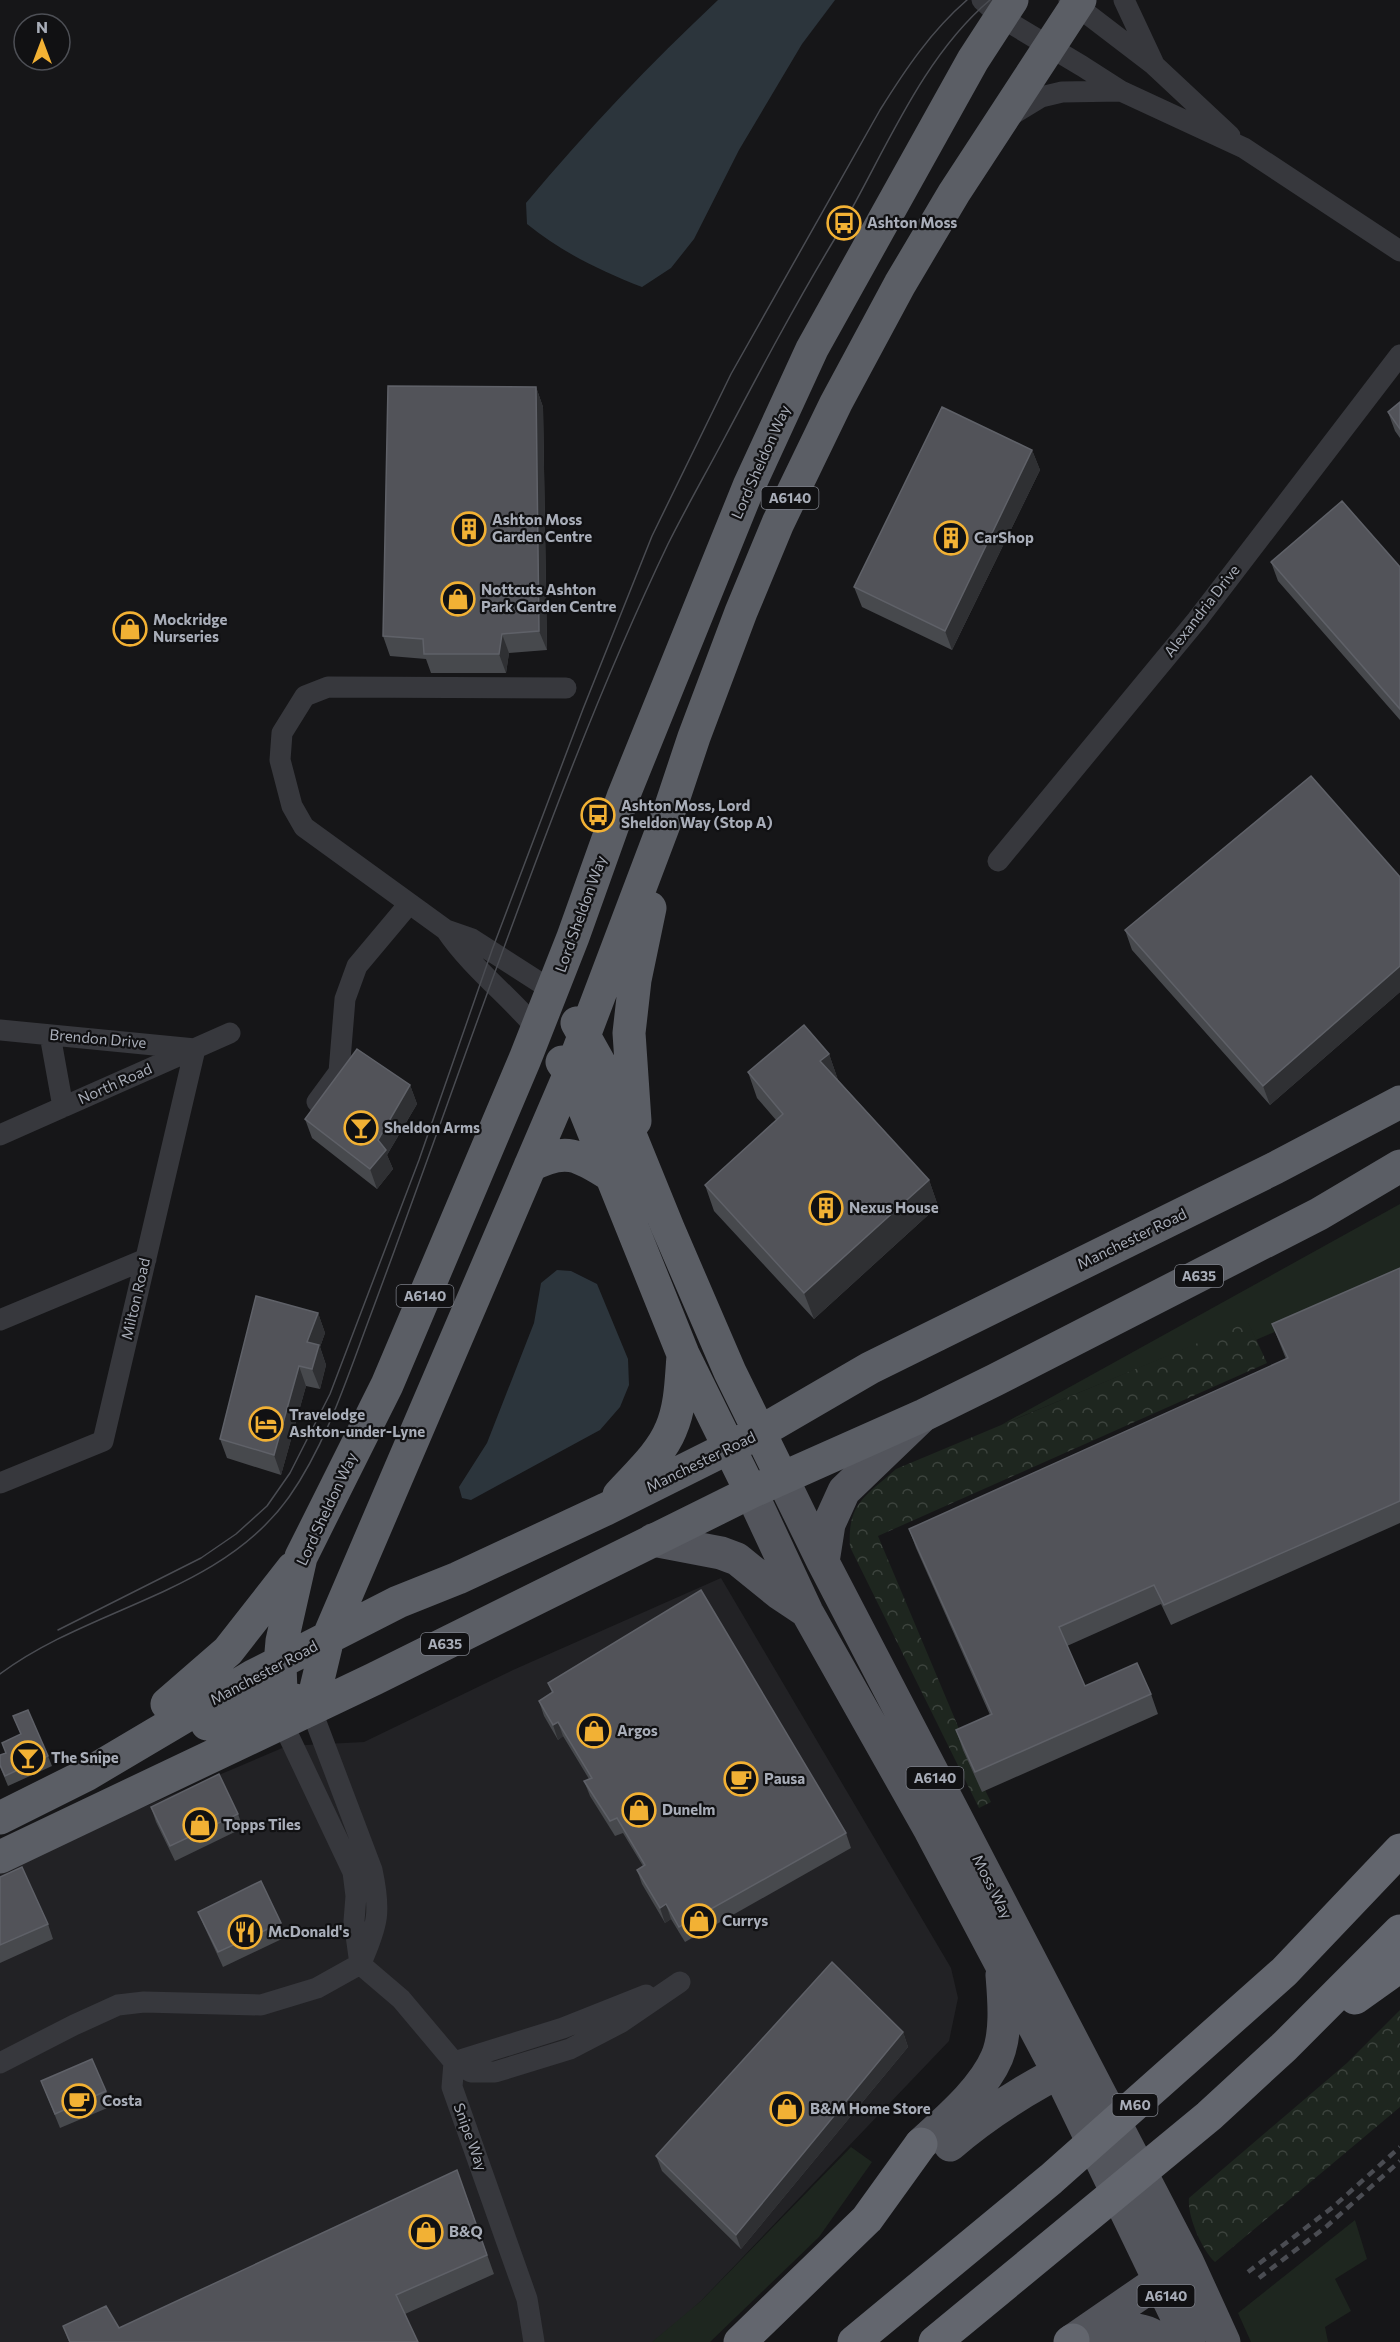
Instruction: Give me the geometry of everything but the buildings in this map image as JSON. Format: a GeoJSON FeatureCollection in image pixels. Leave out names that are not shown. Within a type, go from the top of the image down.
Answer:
{"type":"FeatureCollection","features":[{"type":"Feature","properties":{"kind":"highway","name":"Lord Sheldon Way"},"geometry":{"type":"LineString","coordinates":[[292,1710],[280,1664],[282,1641],[302,1557],[387,1385],[537,1029],[570,1013],[671,806],[741,612],[778,523],[836,403],[900,284],[954,193],[1004,120],[1075,2]]}},
{"type":"Feature","properties":{"kind":"highway","name":"Lord Sheldon Way"},"geometry":{"type":"LineString","coordinates":[[292,1710],[328,1638],[570,1073],[570,1013],[623,797],[749,486],[812,349],[973,60],[999,6]]}},
{"type":"Feature","properties":{"kind":"highway"},"geometry":{"type":"LineString","coordinates":[[637,1149],[629,1034],[634,980],[671,806]]}},
{"type":"Feature","properties":{"kind":"highway","name":"A6140"},"geometry":{"type":"LineString","coordinates":[[570,1013],[605,1073],[672,1239],[730,1372],[760,1432]]}},
{"type":"Feature","properties":{"kind":"highway","name":"A6140"},"geometry":{"type":"LineString","coordinates":[[537,1029],[570,1073],[683,1354],[751,1492]]}},
{"type":"Feature","properties":{"kind":"highway","name":"Manchester Road"},"geometry":{"type":"LineString","coordinates":[[0,1818],[86,1774],[253,1676],[398,1602],[458,1578],[606,1509],[760,1432],[870,1368],[1275,1168],[1400,1102]]}},
{"type":"Feature","properties":{"kind":"highway"},"geometry":{"type":"LineString","coordinates":[[530,1166],[547,1157],[567,1155],[587,1161],[610,1175]]}},
{"type":"Feature","properties":{"kind":"highway","name":"A635"},"geometry":{"type":"LineString","coordinates":[[0,1857],[292,1710],[751,1492],[924,1415],[1319,1214],[1400,1166]]}},
{"type":"Feature","properties":{"kind":"highway"},"geometry":{"type":"LineString","coordinates":[[606,1509],[657,1451],[671,1430],[679,1400],[683,1354]]}},
{"type":"Feature","properties":{"kind":"highway","name":"Moss Way"},"geometry":{"type":"LineString","coordinates":[[760,1432],[782,1478]]}},
{"type":"Feature","properties":{"kind":"highway"},"geometry":{"type":"LineString","coordinates":[[167,1704],[228,1650],[302,1557]]}},
{"type":"Feature","properties":{"kind":"highway"},"geometry":{"type":"LineString","coordinates":[[86,1774],[246,1707],[292,1710]]}},
{"type":"Feature","properties":{"kind":"highway","name":"M60"},"geometry":{"type":"LineString","coordinates":[[854,2342],[1051,2179],[1284,1972],[1400,1850]]}},
{"type":"Feature","properties":{"kind":"highway"},"geometry":{"type":"LineString","coordinates":[[935,2342],[1209,2116],[1284,2047],[1400,1931]]}},
{"type":"Feature","properties":{"kind":"highway"},"geometry":{"type":"LineString","coordinates":[[1284,2047],[1400,1966]]}},
{"type":"Feature","properties":{"kind":"highway"},"geometry":{"type":"LineString","coordinates":[[740,2342],[867,2219],[929,2150]]}},
{"type":"Feature","properties":{"kind":"main road"},"geometry":{"type":"LineString","coordinates":[[823,1562],[829,1524],[844,1491],[924,1415]]}},
{"type":"Feature","properties":{"kind":"main road","name":"Moss Way"},"geometry":{"type":"LineString","coordinates":[[782,1478],[1073,2074],[1144,2250],[1189,2342]]}},
{"type":"Feature","properties":{"kind":"main road","name":"Moss Way"},"geometry":{"type":"LineString","coordinates":[[751,1492],[768,1524],[807,1612],[930,1830],[1001,1963],[1172,2232],[1224,2342]]}},
{"type":"Feature","properties":{"kind":"main road"},"geometry":{"type":"LineString","coordinates":[[652,1540],[721,1553],[737,1559],[807,1612]]}},
{"type":"Feature","properties":{"kind":"main road"},"geometry":{"type":"LineString","coordinates":[[86,1774],[167,1704]]}},
{"type":"Feature","properties":{"kind":"main road"},"geometry":{"type":"LineString","coordinates":[[929,2150],[970,2098],[997,2057],[1005,2014],[1001,1963]]}},
{"type":"Feature","properties":{"kind":"main road"},"geometry":{"type":"LineString","coordinates":[[929,2150],[977,2121],[1073,2074]]}},
{"type":"Feature","properties":{"kind":"main road"},"geometry":{"type":"LineString","coordinates":[[1072,2341],[1187,2261]]}},
{"type":"Feature","properties":{"kind":"main road"},"geometry":{"type":"LineString","coordinates":[[1072,2341],[1116,2330],[1137,2330],[1155,2336],[1162,2342]]}},
{"type":"Feature","properties":{"kind":"street"},"geometry":{"type":"LineString","coordinates":[[1124,0],[1155,64]]}},
{"type":"Feature","properties":{"kind":"street"},"geometry":{"type":"LineString","coordinates":[[1075,2],[1155,64],[1244,148]]}},
{"type":"Feature","properties":{"kind":"street"},"geometry":{"type":"LineString","coordinates":[[999,6],[1050,47],[1121,91],[1244,148],[1400,251]]}},
{"type":"Feature","properties":{"kind":"street"},"geometry":{"type":"LineString","coordinates":[[1004,120],[1041,98],[1062,92],[1121,91]]}},
{"type":"Feature","properties":{"kind":"street","name":"Alexandria Drive"},"geometry":{"type":"LineString","coordinates":[[998,861],[1197,620],[1400,355]]}},
{"type":"Feature","properties":{"kind":"street"},"geometry":{"type":"LineString","coordinates":[[566,688],[328,687],[305,696],[282,733],[280,760],[292,806],[304,827],[446,930],[472,939],[570,1013]]}},
{"type":"Feature","properties":{"kind":"street"},"geometry":{"type":"LineString","coordinates":[[317,1102],[339,1072],[345,999],[357,966],[409,904]]}},
{"type":"Feature","properties":{"kind":"street"},"geometry":{"type":"LineString","coordinates":[[446,930],[462,954],[513,1001],[537,1029]]}},
{"type":"Feature","properties":{"kind":"street","name":"Brendon Drive"},"geometry":{"type":"LineString","coordinates":[[0,1030],[195,1048]]}},
{"type":"Feature","properties":{"kind":"street","name":"North Road"},"geometry":{"type":"LineString","coordinates":[[0,1135],[230,1033]]}},
{"type":"Feature","properties":{"kind":"street"},"geometry":{"type":"LineString","coordinates":[[50,1035],[63,1107]]}},
{"type":"Feature","properties":{"kind":"street","name":"Milton Road"},"geometry":{"type":"LineString","coordinates":[[0,1483],[103,1441],[195,1048]]}},
{"type":"Feature","properties":{"kind":"street"},"geometry":{"type":"LineString","coordinates":[[0,1320],[146,1259]]}},
{"type":"Feature","properties":{"kind":"street"},"geometry":{"type":"LineString","coordinates":[[292,1710],[353,1872],[356,1896],[354,1921],[360,1964],[402,1999],[454,2062],[471,2072],[495,2072],[570,2049],[620,2023],[680,1982],[563,2028],[454,2062]]}},
{"type":"Feature","properties":{"kind":"street"},"geometry":{"type":"LineString","coordinates":[[0,2063],[74,2025],[118,2006],[144,2002],[261,2005],[317,1988],[360,1964],[375,1929],[378,1896],[372,1870],[292,1710]]}},
{"type":"Feature","properties":{"kind":"street","name":"Snipe Way"},"geometry":{"type":"LineString","coordinates":[[454,2062],[452,2086],[527,2299],[534,2342]]}},
{"type":"Feature","properties":{"kind":"shaded area"},"geometry":{"type":"Polygon","coordinates":[[[718,0],[835,0],[802,44],[739,150],[694,239],[671,268],[642,287],[582,260],[540,234],[527,224],[526,203],[619,98],[718,0]]]}},
{"type":"Feature","properties":{"kind":"shaded area"},"geometry":{"type":"Polygon","coordinates":[[[557,1270],[571,1271],[597,1284],[628,1359],[629,1385],[620,1407],[600,1430],[471,1500],[462,1498],[459,1487],[487,1443],[534,1323],[541,1283],[557,1270]]]}},
{"type":"Feature","properties":{"kind":"shaded area"},"geometry":{"type":"Polygon","coordinates":[[[721,1578],[951,1968],[958,1998],[949,2041],[701,2301],[656,2342],[0,2342],[0,1868],[287,1746],[364,1742],[513,1670],[721,1578]]]}},
{"type":"Feature","properties":{"kind":"green space"},"geometry":{"type":"Polygon","coordinates":[[[1400,1204],[1400,1278],[1256,1340],[1248,1323],[1001,1425],[1400,1204]]]}},
{"type":"Feature","properties":{"kind":"green space"},"geometry":{"type":"Polygon","coordinates":[[[1248,1322],[1267,1363],[878,1536],[965,1743],[982,1791],[985,1790],[991,1802],[979,1808],[850,1547],[850,1532],[855,1510],[867,1494],[896,1469],[1248,1322]]]}},
{"type":"Feature","properties":{"kind":"green space"},"geometry":{"type":"Polygon","coordinates":[[[1400,2010],[1400,2107],[1215,2262],[1196,2232],[1190,2214],[1189,2198],[1347,2063],[1400,2010]]]}},
{"type":"Feature","properties":{"kind":"green space"},"geometry":{"type":"Polygon","coordinates":[[[851,2147],[872,2162],[819,2237],[710,2342],[652,2342],[701,2301],[851,2147]]]}},
{"type":"Feature","properties":{"kind":"green space"},"geometry":{"type":"Polygon","coordinates":[[[1355,2220],[1367,2259],[1335,2279],[1351,2311],[1325,2327],[1328,2342],[1251,2342],[1238,2313],[1355,2220]]]}},
{"type":"Feature","properties":{"kind":"tram line"},"geometry":{"type":"LineString","coordinates":[[58,1630],[201,1558],[236,1534],[267,1506],[290,1473],[330,1394],[419,1160],[492,950],[583,709],[652,536],[731,374],[880,110],[930,38],[967,0]]}},
{"type":"Feature","properties":{"kind":"tram line"},"geometry":{"type":"LineString","coordinates":[[0,1674],[74,1631],[191,1578],[228,1556],[261,1530],[289,1497],[302,1476],[326,1431],[345,1384],[511,927],[574,761],[619,652],[668,544],[904,110],[943,51],[965,24],[990,0]]}},
{"type":"Feature","properties":{"kind":"railway"},"geometry":{"type":"LineString","coordinates":[[1248,2272],[1333,2207],[1400,2147]]}},
{"type":"Feature","properties":{"kind":"railway"},"geometry":{"type":"LineString","coordinates":[[1259,2278],[1327,2226],[1400,2161]]}},
{"type":"Feature","properties":{"kind":"place","name":"Ashton Moss"},"geometry":{"type":"Point","coordinates":[844,223]}},
{"type":"Feature","properties":{"kind":"place","name":"Ashton Moss Garden Centre"},"geometry":{"type":"Point","coordinates":[469,529]}},
{"type":"Feature","properties":{"kind":"place","name":"CarShop"},"geometry":{"type":"Point","coordinates":[951,538]}},
{"type":"Feature","properties":{"kind":"place","name":"Nottcuts Ashton Park Garden Centre"},"geometry":{"type":"Point","coordinates":[458,599]}},
{"type":"Feature","properties":{"kind":"place","name":"Mockridge Nurseries"},"geometry":{"type":"Point","coordinates":[130,629]}},
{"type":"Feature","properties":{"kind":"place","name":"Ashton Moss, Lord Sheldon Way (Stop A)"},"geometry":{"type":"Point","coordinates":[598,815]}},
{"type":"Feature","properties":{"kind":"place","name":"Sheldon Arms"},"geometry":{"type":"Point","coordinates":[361,1128]}},
{"type":"Feature","properties":{"kind":"place","name":"Nexus House"},"geometry":{"type":"Point","coordinates":[826,1208]}},
{"type":"Feature","properties":{"kind":"place","name":"Travelodge Ashton-under-Lyne"},"geometry":{"type":"Point","coordinates":[266,1424]}},
{"type":"Feature","properties":{"kind":"place","name":"Argos"},"geometry":{"type":"Point","coordinates":[594,1731]}},
{"type":"Feature","properties":{"kind":"place","name":"The Snipe"},"geometry":{"type":"Point","coordinates":[28,1758]}},
{"type":"Feature","properties":{"kind":"place","name":"Pausa"},"geometry":{"type":"Point","coordinates":[741,1779]}},
{"type":"Feature","properties":{"kind":"place","name":"Dunelm"},"geometry":{"type":"Point","coordinates":[639,1810]}},
{"type":"Feature","properties":{"kind":"place","name":"Topps Tiles"},"geometry":{"type":"Point","coordinates":[200,1825]}},
{"type":"Feature","properties":{"kind":"place","name":"Currys"},"geometry":{"type":"Point","coordinates":[699,1921]}},
{"type":"Feature","properties":{"kind":"place","name":"McDonald's"},"geometry":{"type":"Point","coordinates":[245,1932]}},
{"type":"Feature","properties":{"kind":"place","name":"Costa"},"geometry":{"type":"Point","coordinates":[79,2101]}},
{"type":"Feature","properties":{"kind":"place","name":"B&M Home Store"},"geometry":{"type":"Point","coordinates":[787,2109]}},
{"type":"Feature","properties":{"kind":"place","name":"B&Q"},"geometry":{"type":"Point","coordinates":[426,2232]}}]}
